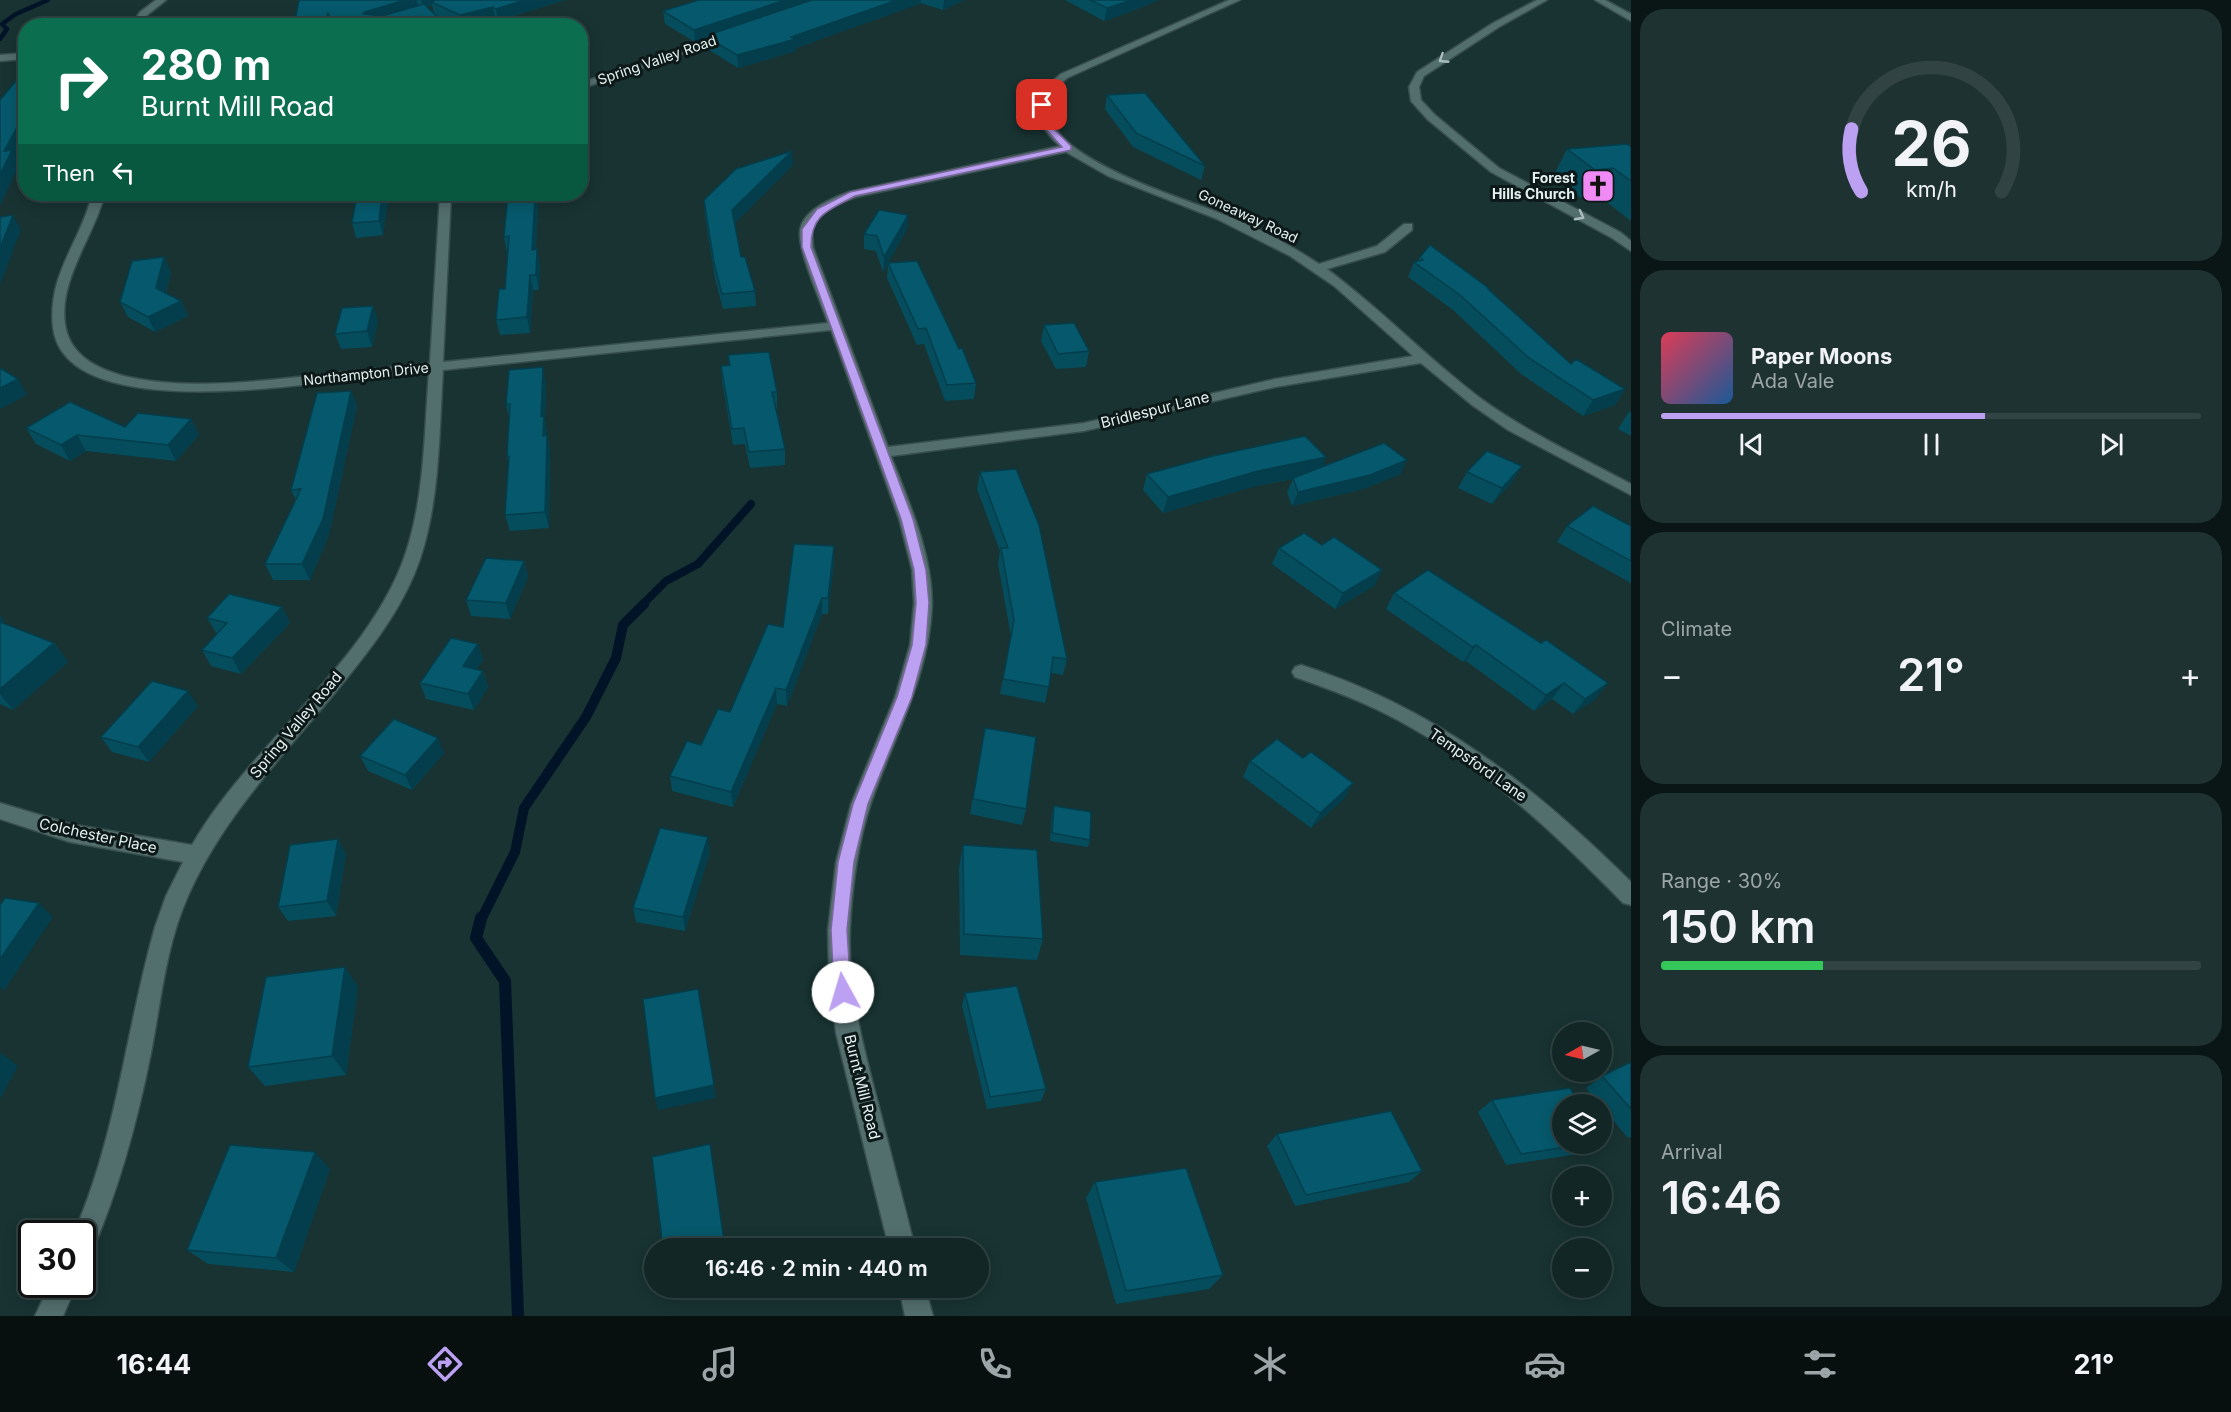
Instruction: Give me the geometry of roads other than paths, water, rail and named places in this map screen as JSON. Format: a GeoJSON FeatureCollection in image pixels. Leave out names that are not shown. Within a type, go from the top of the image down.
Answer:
{"type":"FeatureCollection","features":[{"type":"Feature","properties":{"kind":"street"},"geometry":{"type":"LineString","coordinates":[[140,18],[162,0]]}},
{"type":"Feature","properties":{"kind":"street","name":"Goneaway Road"},"geometry":{"type":"LineString","coordinates":[[1236,0],[1064,76],[1045,94],[1042,105],[1048,128],[1068,148],[1101,168],[1260,236],[1317,268],[1477,402],[1515,427],[1631,489]]}},
{"type":"Feature","properties":{"kind":"street"},"geometry":{"type":"LineString","coordinates":[[1543,0],[1496,24],[1420,74],[1414,87],[1416,101],[1431,117],[1495,170],[1616,235],[1631,247]]}},
{"type":"Feature","properties":{"kind":"street"},"geometry":{"type":"LineString","coordinates":[[1599,0],[1631,18]]}},
{"type":"Feature","properties":{"kind":"street","name":"Spring Valley Road"},"geometry":{"type":"LineString","coordinates":[[588,83],[736,34]]}},
{"type":"Feature","properties":{"kind":"street"},"geometry":{"type":"LineString","coordinates":[[0,58],[18,57]]}},
{"type":"Feature","properties":{"kind":"street","name":"Burnt Mill Road"},"geometry":{"type":"LineString","coordinates":[[899,1238],[848,1033],[839,930],[846,862],[861,804],[904,697],[919,645],[923,603],[920,570],[907,519],[807,247],[806,229],[820,211],[834,201],[870,189],[1068,148]]}},
{"type":"Feature","properties":{"kind":"street","name":"Northampton Drive"},"geometry":{"type":"LineString","coordinates":[[95,201],[91,217],[69,265],[61,298],[60,332],[72,353],[90,366],[121,379],[154,386],[191,389],[231,388],[836,326]]}},
{"type":"Feature","properties":{"kind":"street","name":"Spring Valley Road"},"geometry":{"type":"LineString","coordinates":[[92,1220],[108,1181],[131,1096],[158,959],[176,900],[197,855],[220,818],[248,782],[361,649],[389,608],[408,572],[421,534],[427,500],[445,201]]}},
{"type":"Feature","properties":{"kind":"street"},"geometry":{"type":"LineString","coordinates":[[1317,268],[1381,249],[1408,227]]}},
{"type":"Feature","properties":{"kind":"street","name":"Bridlespur Lane"},"geometry":{"type":"LineString","coordinates":[[883,452],[1084,427],[1275,382],[1425,358]]}},
{"type":"Feature","properties":{"kind":"street","name":"Tempsford Lane"},"geometry":{"type":"LineString","coordinates":[[1301,672],[1378,701],[1448,741],[1507,783],[1571,836],[1631,896]]}},
{"type":"Feature","properties":{"kind":"street","name":"Colchester Place"},"geometry":{"type":"LineString","coordinates":[[0,811],[70,832],[197,855]]}},
{"type":"Feature","properties":{"kind":"street"},"geometry":{"type":"LineString","coordinates":[[50,1316],[58,1298]]}},
{"type":"Feature","properties":{"kind":"street"},"geometry":{"type":"LineString","coordinates":[[915,1298],[919,1316]]}},
{"type":"Feature","properties":{"kind":"waterway"},"geometry":{"type":"LineString","coordinates":[[0,39],[7,29],[2,24],[16,14],[48,0]]}},
{"type":"Feature","properties":{"kind":"waterway"},"geometry":{"type":"LineString","coordinates":[[642,605],[666,581],[698,564],[751,504]]}},
{"type":"Feature","properties":{"kind":"waterway"},"geometry":{"type":"LineString","coordinates":[[481,920],[515,852],[524,808],[586,717],[616,658],[623,625],[644,604]]}},
{"type":"Feature","properties":{"kind":"waterway"},"geometry":{"type":"LineString","coordinates":[[481,918],[476,938],[505,981],[518,1316]]}},
{"type":"Feature","properties":{"kind":"place","name":"Forest Hills Church"},"geometry":{"type":"Point","coordinates":[1598,186]}}]}
